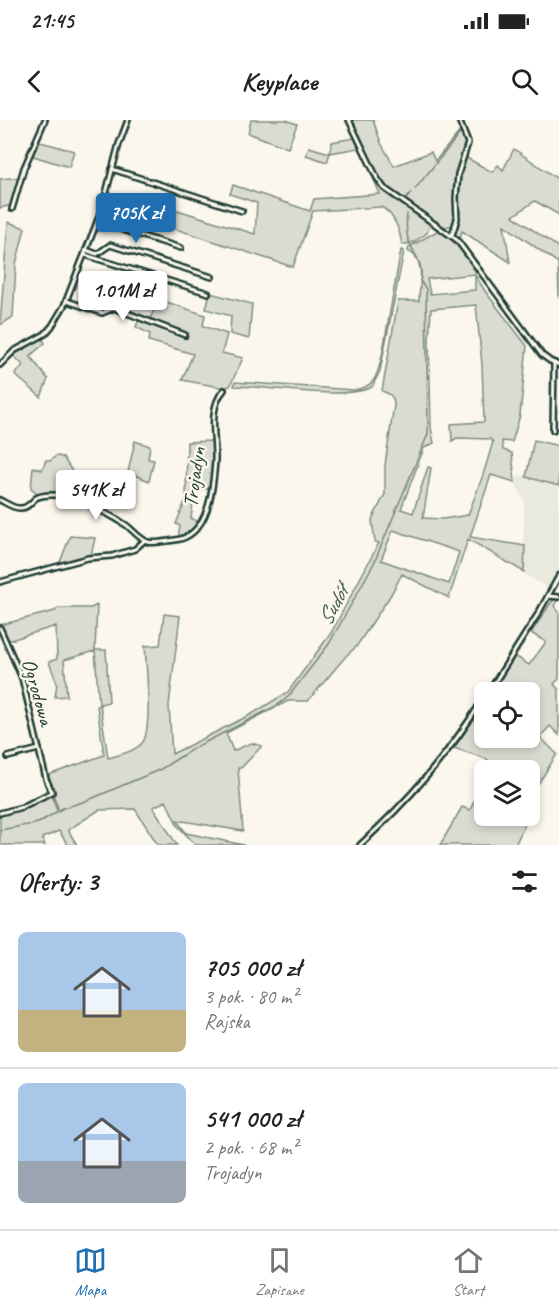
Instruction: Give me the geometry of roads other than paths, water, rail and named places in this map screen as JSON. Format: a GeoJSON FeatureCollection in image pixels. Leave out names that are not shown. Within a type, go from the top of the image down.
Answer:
{"type":"FeatureCollection","features":[{"type":"Feature","properties":{"kind":"street"},"geometry":{"type":"LineString","coordinates":[[12,209],[31,149],[45,120]]}},
{"type":"Feature","properties":{"kind":"street"},"geometry":{"type":"LineString","coordinates":[[0,365],[14,351],[47,332],[67,301],[97,222],[128,120]]}},
{"type":"Feature","properties":{"kind":"street"},"geometry":{"type":"LineString","coordinates":[[349,120],[384,188],[452,236],[464,248],[536,348],[545,357],[559,365]]}},
{"type":"Feature","properties":{"kind":"street"},"geometry":{"type":"LineString","coordinates":[[452,236],[457,219],[458,174],[468,143],[459,120]]}},
{"type":"Feature","properties":{"kind":"street"},"geometry":{"type":"LineString","coordinates":[[112,169],[242,211]]}},
{"type":"Feature","properties":{"kind":"street"},"geometry":{"type":"LineString","coordinates":[[97,222],[181,248]]}},
{"type":"Feature","properties":{"kind":"street"},"geometry":{"type":"LineString","coordinates":[[86,252],[97,254],[110,245],[212,277]]}},
{"type":"Feature","properties":{"kind":"street"},"geometry":{"type":"LineString","coordinates":[[86,252],[208,293]]}},
{"type":"Feature","properties":{"kind":"street"},"geometry":{"type":"LineString","coordinates":[[67,301],[102,313],[114,308],[185,335]]}},
{"type":"Feature","properties":{"kind":"street"},"geometry":{"type":"LineString","coordinates":[[553,430],[554,363]]}},
{"type":"Feature","properties":{"kind":"street","name":"Trojadyn"},"geometry":{"type":"LineString","coordinates":[[144,541],[152,543],[185,538],[194,532],[203,520],[215,460],[214,414],[217,399],[224,390]]}},
{"type":"Feature","properties":{"kind":"street"},"geometry":{"type":"LineString","coordinates":[[0,500],[19,508],[25,508],[42,496],[69,497],[126,525],[144,541],[135,549],[112,556],[88,558],[0,582]]}},
{"type":"Feature","properties":{"kind":"street"},"geometry":{"type":"LineString","coordinates":[[495,682],[559,576]]}},
{"type":"Feature","properties":{"kind":"street"},"geometry":{"type":"LineString","coordinates":[[548,596],[559,597]]}},
{"type":"Feature","properties":{"kind":"street","name":"Ogrodowa"},"geometry":{"type":"LineString","coordinates":[[0,628],[22,678],[51,792],[22,807],[0,813]]}},
{"type":"Feature","properties":{"kind":"street"},"geometry":{"type":"LineString","coordinates":[[360,845],[399,809],[429,775],[474,712]]}},
{"type":"Feature","properties":{"kind":"street"},"geometry":{"type":"LineString","coordinates":[[8,757],[39,749]]}},
{"type":"Feature","properties":{"kind":"waterway","name":"Sudół"},"geometry":{"type":"LineString","coordinates":[[415,189],[462,131]]}},
{"type":"Feature","properties":{"kind":"waterway","name":"Sudół"},"geometry":{"type":"LineString","coordinates":[[407,198],[411,193]]}},
{"type":"Feature","properties":{"kind":"waterway","name":"Sudół"},"geometry":{"type":"LineString","coordinates":[[0,830],[38,823],[63,808],[86,801],[161,769],[194,748],[276,706],[288,697],[329,644],[374,563],[428,434],[426,289],[420,281],[420,264],[408,239],[407,214]]}}]}
